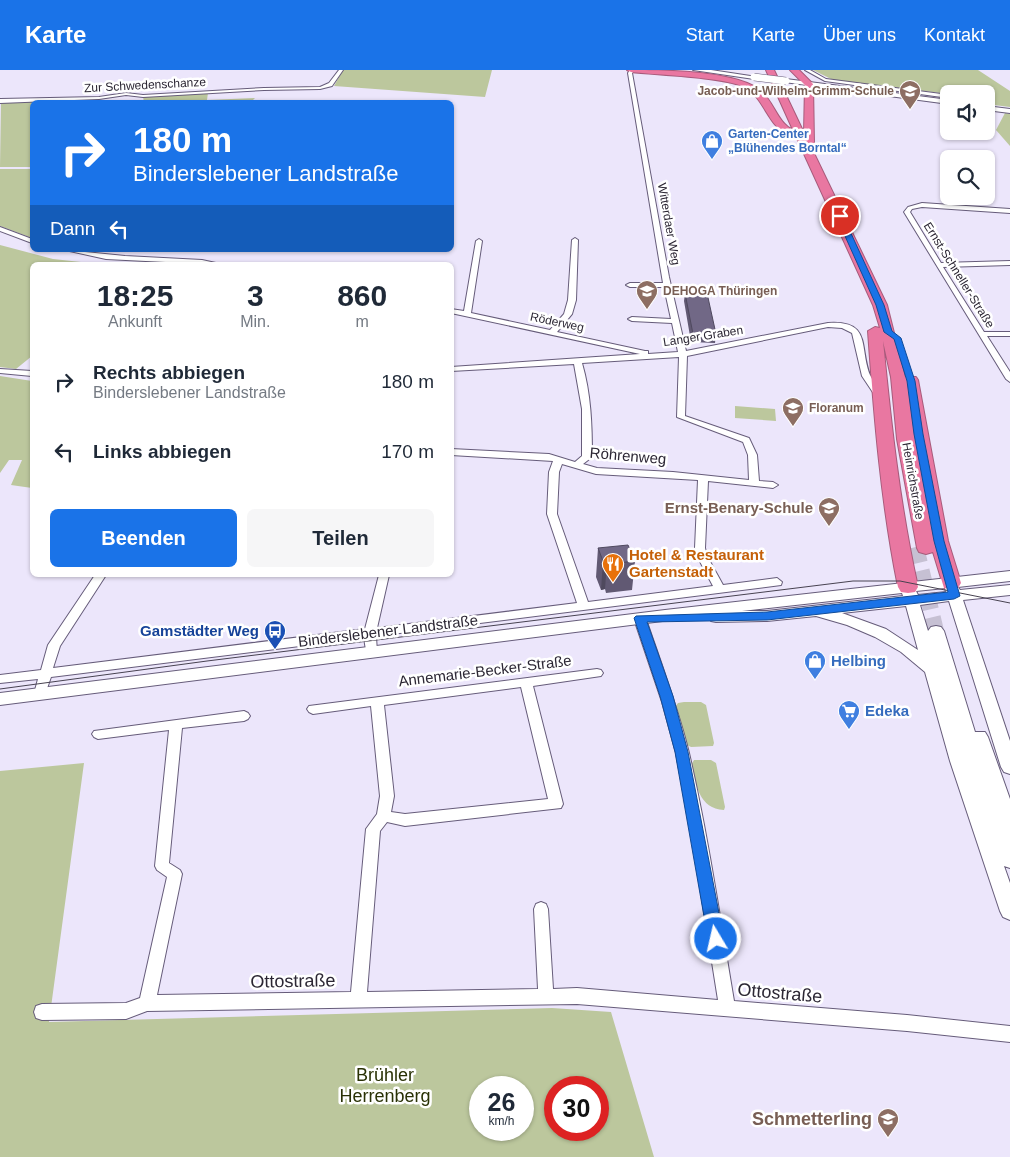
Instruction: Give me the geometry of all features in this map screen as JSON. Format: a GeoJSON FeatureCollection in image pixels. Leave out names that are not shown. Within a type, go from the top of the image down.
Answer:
{"type":"FeatureCollection","features":[{"type":"Feature","properties":{"kind":"highway"},"geometry":{"type":"LineString","coordinates":[[632,70],[725,79],[748,86],[760,94],[783,129],[790,132]]}},
{"type":"Feature","properties":{"kind":"highway","name":"Heinrichstraße"},"geometry":{"type":"LineString","coordinates":[[770,70],[880,305],[882,332]]}},
{"type":"Feature","properties":{"kind":"highway"},"geometry":{"type":"LineString","coordinates":[[794,70],[809,84],[808,148]]}},
{"type":"Feature","properties":{"kind":"highway"},"geometry":{"type":"LineString","coordinates":[[724,74],[742,72]]}},
{"type":"Feature","properties":{"kind":"highway","name":"Heinrichstraße"},"geometry":{"type":"LineString","coordinates":[[762,75],[882,332],[898,377],[921,547]]}},
{"type":"Feature","properties":{"kind":"highway"},"geometry":{"type":"LineString","coordinates":[[910,593],[902,563],[879,395],[882,332],[898,338],[911,381],[939,541],[952,589]]}},
{"type":"Feature","properties":{"kind":"main road"},"geometry":{"type":"LineString","coordinates":[[696,70],[724,74]]}},
{"type":"Feature","properties":{"kind":"main road"},"geometry":{"type":"LineString","coordinates":[[742,72],[754,77],[940,101]]}},
{"type":"Feature","properties":{"kind":"main road"},"geometry":{"type":"LineString","coordinates":[[995,109],[1010,111]]}},
{"type":"Feature","properties":{"kind":"main road","name":"Binderslebener Landstraße"},"geometry":{"type":"LineString","coordinates":[[952,589],[1010,576]]}},
{"type":"Feature","properties":{"kind":"main road"},"geometry":{"type":"LineString","coordinates":[[952,589],[1010,766]]}},
{"type":"Feature","properties":{"kind":"main road","name":"Binderslebener Landstraße"},"geometry":{"type":"LineString","coordinates":[[0,699],[640,618],[952,589],[1010,590]]}},
{"type":"Feature","properties":{"kind":"main road"},"geometry":{"type":"LineString","coordinates":[[910,593],[930,668],[959,761],[1010,911]]}},
{"type":"Feature","properties":{"kind":"main road","name":"Binderslebener Landstraße"},"geometry":{"type":"LineString","coordinates":[[640,618],[745,617],[810,610],[910,593]]}},
{"type":"Feature","properties":{"kind":"main road"},"geometry":{"type":"LineString","coordinates":[[810,610],[839,617],[880,632],[906,647],[930,668]]}},
{"type":"Feature","properties":{"kind":"main road"},"geometry":{"type":"LineString","coordinates":[[1010,825],[941,631],[986,794],[1010,860]]}},
{"type":"Feature","properties":{"kind":"street","name":"Zur Schwedenschanze"},"geometry":{"type":"LineString","coordinates":[[33,100],[99,98],[126,94],[143,96],[227,90],[320,88],[333,84],[341,70]]}},
{"type":"Feature","properties":{"kind":"street","name":"Witterdaer Weg"},"geometry":{"type":"LineString","coordinates":[[632,70],[630,74],[667,285],[683,354],[681,417],[746,440],[753,451],[754,483]]}},
{"type":"Feature","properties":{"kind":"street"},"geometry":{"type":"LineString","coordinates":[[807,70],[825,80],[940,95]]}},
{"type":"Feature","properties":{"kind":"street","name":"Zur Schwedenschanze"},"geometry":{"type":"LineString","coordinates":[[0,101],[30,100]]}},
{"type":"Feature","properties":{"kind":"street","name":"Ernst-Schneller-Straße"},"geometry":{"type":"LineString","coordinates":[[1010,211],[922,205],[910,208],[908,214],[1010,379]]}},
{"type":"Feature","properties":{"kind":"street"},"geometry":{"type":"LineString","coordinates":[[0,229],[30,240]]}},
{"type":"Feature","properties":{"kind":"street"},"geometry":{"type":"LineString","coordinates":[[553,332],[568,314],[572,300],[575,240]]}},
{"type":"Feature","properties":{"kind":"street"},"geometry":{"type":"LineString","coordinates":[[467,314],[479,242]]}},
{"type":"Feature","properties":{"kind":"street"},"geometry":{"type":"LineString","coordinates":[[75,252],[148,260],[200,262]]}},
{"type":"Feature","properties":{"kind":"street"},"geometry":{"type":"LineString","coordinates":[[939,265],[1010,263]]}},
{"type":"Feature","properties":{"kind":"street"},"geometry":{"type":"LineString","coordinates":[[630,285],[667,285]]}},
{"type":"Feature","properties":{"kind":"street","name":"Röderweg"},"geometry":{"type":"LineString","coordinates":[[454,312],[658,356]]}},
{"type":"Feature","properties":{"kind":"street"},"geometry":{"type":"LineString","coordinates":[[632,319],[675,321]]}},
{"type":"Feature","properties":{"kind":"street","name":"Langer Graben"},"geometry":{"type":"LineString","coordinates":[[454,369],[683,354],[819,326],[838,324],[848,326],[856,332],[866,376],[879,395]]}},
{"type":"Feature","properties":{"kind":"street"},"geometry":{"type":"LineString","coordinates":[[983,334],[1010,334]]}},
{"type":"Feature","properties":{"kind":"street"},"geometry":{"type":"LineString","coordinates":[[575,466],[587,457],[588,431],[587,396],[577,361]]}},
{"type":"Feature","properties":{"kind":"street"},"geometry":{"type":"LineString","coordinates":[[0,370],[30,374]]}},
{"type":"Feature","properties":{"kind":"street","name":"Röhrenweg"},"geometry":{"type":"LineString","coordinates":[[454,452],[549,457],[596,471],[773,485]]}},
{"type":"Feature","properties":{"kind":"street"},"geometry":{"type":"LineString","coordinates":[[558,461],[554,472],[552,514],[584,607]]}},
{"type":"Feature","properties":{"kind":"street"},"geometry":{"type":"LineString","coordinates":[[703,478],[700,548],[702,556],[720,589]]}},
{"type":"Feature","properties":{"kind":"street"},"geometry":{"type":"LineString","coordinates":[[40,694],[54,645],[100,577]]}},
{"type":"Feature","properties":{"kind":"street"},"geometry":{"type":"LineString","coordinates":[[371,653],[370,633],[384,577]]}},
{"type":"Feature","properties":{"kind":"street","name":"Binderslebener Landstraße"},"geometry":{"type":"LineString","coordinates":[[0,679],[777,582]]}},
{"type":"Feature","properties":{"kind":"street"},"geometry":{"type":"LineString","coordinates":[[640,618],[667,696],[682,752],[695,819],[726,1009]]}},
{"type":"Feature","properties":{"kind":"street","name":"Annemarie-Becker-Straße"},"geometry":{"type":"LineString","coordinates":[[314,709],[597,673]]}},
{"type":"Feature","properties":{"kind":"street"},"geometry":{"type":"LineString","coordinates":[[384,816],[405,820],[556,804],[526,682]]}},
{"type":"Feature","properties":{"kind":"street"},"geometry":{"type":"LineString","coordinates":[[358,1000],[373,829],[384,816],[387,796],[377,701]]}},
{"type":"Feature","properties":{"kind":"street"},"geometry":{"type":"LineString","coordinates":[[98,734],[244,716]]}},
{"type":"Feature","properties":{"kind":"street"},"geometry":{"type":"LineString","coordinates":[[147,1003],[175,874],[162,866],[176,725]]}},
{"type":"Feature","properties":{"kind":"street"},"geometry":{"type":"LineString","coordinates":[[541,909],[546,996]]}},
{"type":"Feature","properties":{"kind":"street","name":"Ottostraße"},"geometry":{"type":"LineString","coordinates":[[42,1012],[126,1011],[147,1003],[546,996],[907,1023],[1010,1034]]}},
{"type":"Feature","properties":{"kind":"green space"},"geometry":{"type":"Polygon","coordinates":[[[343,70],[492,70],[485,97],[334,86],[343,70]]]}},
{"type":"Feature","properties":{"kind":"green space"},"geometry":{"type":"Polygon","coordinates":[[[813,70],[978,70],[1010,91],[1010,107],[995,105],[995,85],[940,85],[940,93],[833,80],[813,70]]]}},
{"type":"Feature","properties":{"kind":"green space"},"geometry":{"type":"Polygon","coordinates":[[[208,93],[207,100],[144,100],[143,97],[208,93]]]}},
{"type":"Feature","properties":{"kind":"green space"},"geometry":{"type":"Polygon","coordinates":[[[255,98],[253,100],[207,100],[255,98]]]}},
{"type":"Feature","properties":{"kind":"green space"},"geometry":{"type":"Polygon","coordinates":[[[30,101],[30,167],[0,167],[1,102],[30,101]]]}},
{"type":"Feature","properties":{"kind":"green space"},"geometry":{"type":"Polygon","coordinates":[[[1005,113],[1010,114],[1010,146],[996,130],[1005,113]]]}},
{"type":"Feature","properties":{"kind":"green space"},"geometry":{"type":"Polygon","coordinates":[[[0,169],[30,169],[30,237],[0,226],[0,169]]]}},
{"type":"Feature","properties":{"kind":"green space"},"geometry":{"type":"Polygon","coordinates":[[[0,245],[53,259],[81,262],[30,262],[30,358],[16,369],[0,367],[0,245]]]}},
{"type":"Feature","properties":{"kind":"green space"},"geometry":{"type":"Polygon","coordinates":[[[0,376],[30,381],[30,488],[11,485],[22,460],[9,460],[0,473],[0,376]]]}},
{"type":"Feature","properties":{"kind":"green space"},"geometry":{"type":"Polygon","coordinates":[[[735,406],[775,409],[776,421],[735,418],[735,406]]]}},
{"type":"Feature","properties":{"kind":"green space"},"geometry":{"type":"Polygon","coordinates":[[[701,702],[706,705],[713,746],[691,747],[687,745],[675,707],[678,703],[701,702]]]}},
{"type":"Feature","properties":{"kind":"green space"},"geometry":{"type":"Polygon","coordinates":[[[694,760],[711,760],[716,763],[724,810],[716,809],[709,805],[700,794],[691,765],[694,760]]]}},
{"type":"Feature","properties":{"kind":"green space","name":"Brühler Herrenberg"},"geometry":{"type":"Polygon","coordinates":[[[84,763],[49,1022],[552,1008],[611,1012],[654,1157],[0,1157],[0,771],[84,763]]]}},
{"type":"Feature","properties":{"kind":"building"},"geometry":{"type":"Polygon","coordinates":[[[685,293],[707,293],[716,334],[693,334],[685,293]]]}},
{"type":"Feature","properties":{"kind":"building"},"geometry":{"type":"Polygon","coordinates":[[[628,545],[635,561],[609,564],[607,561],[603,561],[598,548],[628,545]]]}},
{"type":"Feature","properties":{"kind":"tunnel"},"geometry":{"type":"LineString","coordinates":[[916,547],[936,631]]}},
{"type":"Feature","properties":{"kind":"tram line"},"geometry":{"type":"LineString","coordinates":[[0,689],[207,661],[853,581],[900,581],[1010,603]]}},
{"type":"Feature","properties":{"kind":"place","name":"Jacob-und-Wilhelm-Grimm-Schule"},"geometry":{"type":"Point","coordinates":[910,110]}},
{"type":"Feature","properties":{"kind":"place","name":"Garten-Center „Blühendes Borntal“"},"geometry":{"type":"Point","coordinates":[712,160]}},
{"type":"Feature","properties":{"kind":"place","name":"DEHOGA Thüringen"},"geometry":{"type":"Point","coordinates":[647,310]}},
{"type":"Feature","properties":{"kind":"place","name":"Floranum"},"geometry":{"type":"Point","coordinates":[793,427]}},
{"type":"Feature","properties":{"kind":"place","name":"Ernst-Benary-Schule"},"geometry":{"type":"Point","coordinates":[829,527]}},
{"type":"Feature","properties":{"kind":"place","name":"Hotel & Restaurant Gartenstadt"},"geometry":{"type":"Point","coordinates":[613,583]}},
{"type":"Feature","properties":{"kind":"place","name":"Gamstädter Weg"},"geometry":{"type":"Point","coordinates":[275,650]}},
{"type":"Feature","properties":{"kind":"place","name":"Helbing"},"geometry":{"type":"Point","coordinates":[815,680]}},
{"type":"Feature","properties":{"kind":"place","name":"Edeka"},"geometry":{"type":"Point","coordinates":[849,730]}},
{"type":"Feature","properties":{"kind":"place","name":"Schmetterling"},"geometry":{"type":"Point","coordinates":[888,1138]}},
{"type":"Feature","properties":{"kind":"route"},"geometry":{"type":"LineString","coordinates":[[716,939],[682,752],[667,696],[640,618],[767,616],[954,596],[939,541],[911,381],[898,338],[888,332],[880,305],[840,216]]}}]}
